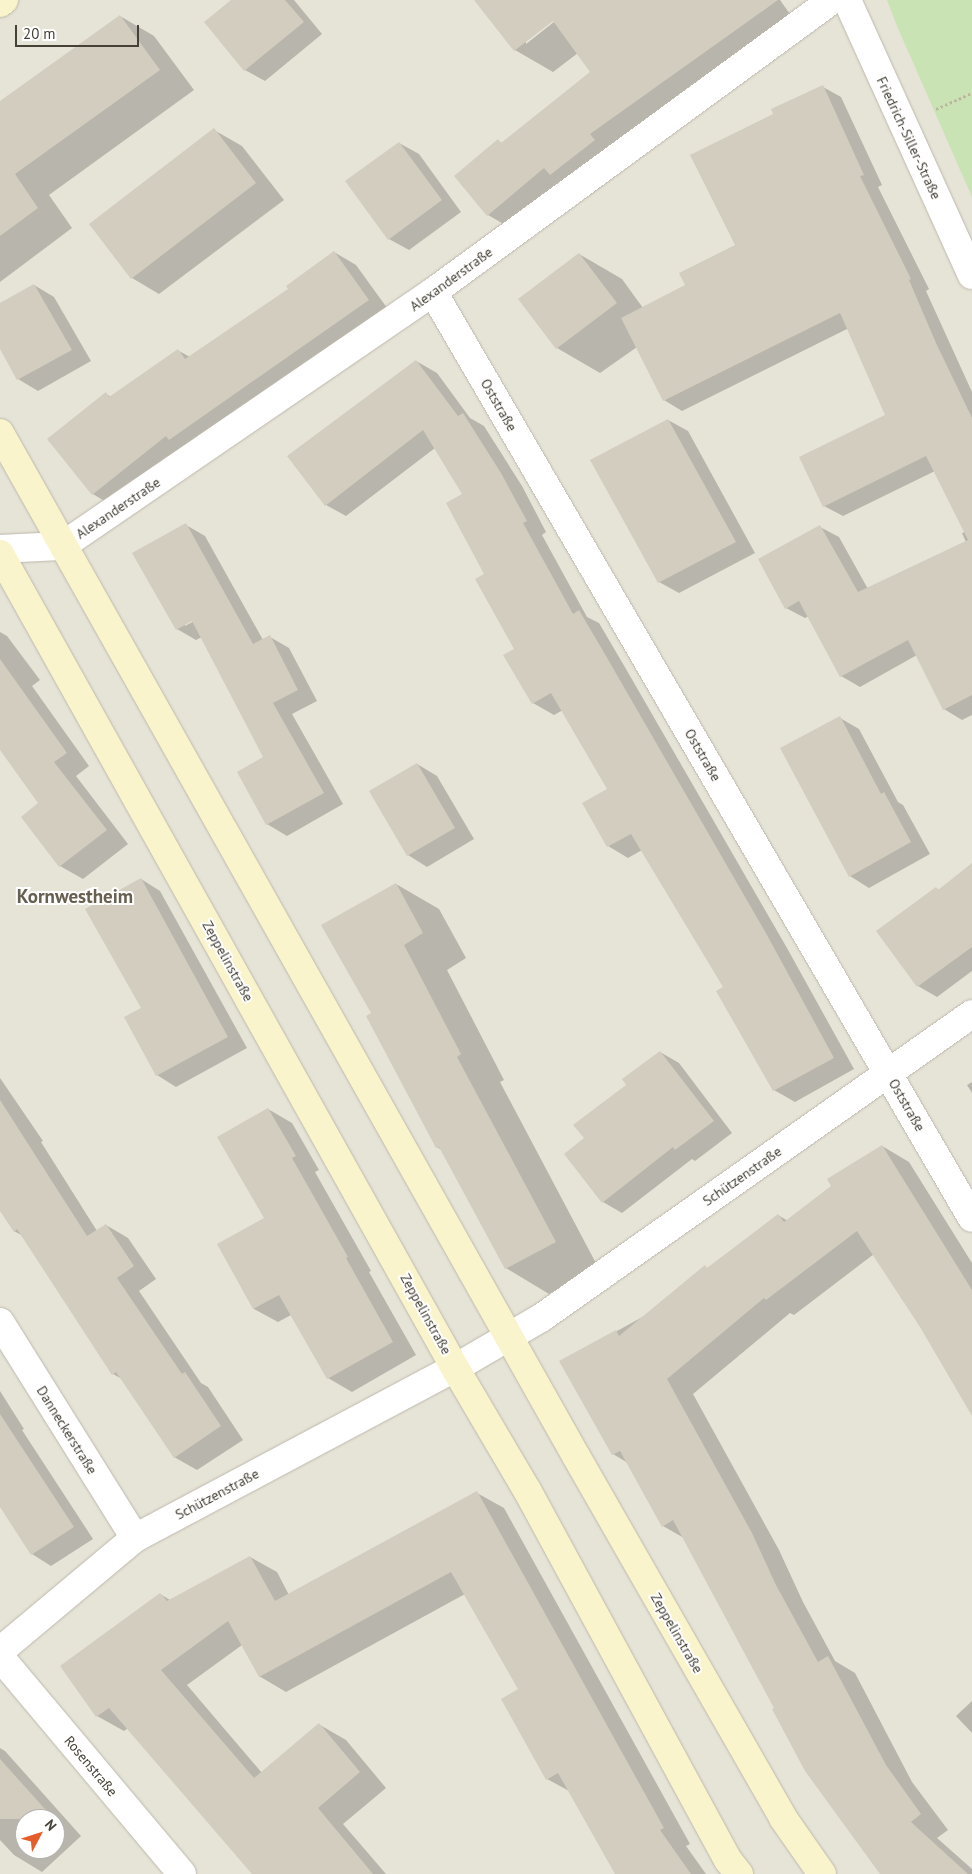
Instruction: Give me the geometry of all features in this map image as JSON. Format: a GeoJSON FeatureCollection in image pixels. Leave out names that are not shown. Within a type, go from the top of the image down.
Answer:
{"type":"FeatureCollection","features":[{"type":"Feature","properties":{"kind":"street"},"geometry":{"type":"LineString","coordinates":[[0,3],[4,0]]}},
{"type":"Feature","properties":{"kind":"street","name":"Alexanderstraße"},"geometry":{"type":"LineString","coordinates":[[62,546],[433,292],[832,0]]}},
{"type":"Feature","properties":{"kind":"street","name":"Friedrich-Siller-Straße"},"geometry":{"type":"LineString","coordinates":[[846,0],[972,275]]}},
{"type":"Feature","properties":{"kind":"street","name":"Oststraße"},"geometry":{"type":"LineString","coordinates":[[433,292],[972,1218]]}},
{"type":"Feature","properties":{"kind":"street","name":"Zeppelinstraße"},"geometry":{"type":"LineString","coordinates":[[0,433],[62,546],[783,1818],[822,1874]]}},
{"type":"Feature","properties":{"kind":"street"},"geometry":{"type":"LineString","coordinates":[[0,549],[62,546]]}},
{"type":"Feature","properties":{"kind":"street","name":"Zeppelinstraße"},"geometry":{"type":"LineString","coordinates":[[0,554],[456,1368],[527,1490],[723,1852],[739,1874]]}},
{"type":"Feature","properties":{"kind":"street","name":"Schützenstraße"},"geometry":{"type":"LineString","coordinates":[[510,1336],[541,1318],[972,1014]]}},
{"type":"Feature","properties":{"kind":"street","name":"Danneckerstraße"},"geometry":{"type":"LineString","coordinates":[[0,1322],[134,1538]]}},
{"type":"Feature","properties":{"kind":"street","name":"Zeppelinstraße"},"geometry":{"type":"LineString","coordinates":[[456,1368],[510,1336]]}},
{"type":"Feature","properties":{"kind":"street","name":"Schützenstraße"},"geometry":{"type":"LineString","coordinates":[[0,1651],[134,1538],[456,1368]]}},
{"type":"Feature","properties":{"kind":"street","name":"Rosenstraße"},"geometry":{"type":"LineString","coordinates":[[0,1657],[182,1874]]}},
{"type":"Feature","properties":{"kind":"shaded area"},"geometry":{"type":"Polygon","coordinates":[[[0,0],[972,0],[972,1874],[0,1874],[0,0]]]}},
{"type":"Feature","properties":{"kind":"green space"},"geometry":{"type":"Polygon","coordinates":[[[887,0],[972,0],[972,197],[897,26],[887,0]]]}},
{"type":"Feature","properties":{"kind":"building"},"geometry":{"type":"Polygon","coordinates":[[[231,0],[285,0],[304,22],[244,71],[204,22],[231,0]]]}},
{"type":"Feature","properties":{"kind":"building"},"geometry":{"type":"Polygon","coordinates":[[[474,0],[778,0],[590,134],[595,140],[550,175],[544,168],[487,216],[454,176],[498,139],[501,143],[590,72],[553,21],[514,51],[474,0]]]}},
{"type":"Feature","properties":{"kind":"building"},"geometry":{"type":"Polygon","coordinates":[[[120,15],[160,70],[15,174],[38,208],[0,236],[0,101],[120,15]]]}},
{"type":"Feature","properties":{"kind":"building"},"geometry":{"type":"Polygon","coordinates":[[[823,85],[864,175],[860,176],[911,279],[909,280],[936,343],[972,418],[972,695],[943,710],[908,640],[840,677],[799,601],[785,609],[758,559],[820,525],[858,592],[968,540],[926,456],[823,507],[799,457],[885,415],[840,313],[663,401],[621,318],[685,285],[679,273],[735,245],[690,155],[773,114],[771,109],[823,85]]]}},
{"type":"Feature","properties":{"kind":"building"},"geometry":{"type":"Polygon","coordinates":[[[214,128],[256,183],[131,279],[89,224],[214,128]]]}},
{"type":"Feature","properties":{"kind":"building"},"geometry":{"type":"Polygon","coordinates":[[[399,142],[442,200],[388,240],[345,181],[399,142]]]}},
{"type":"Feature","properties":{"kind":"building"},"geometry":{"type":"Polygon","coordinates":[[[334,251],[369,300],[169,440],[166,436],[92,495],[47,439],[106,392],[109,397],[178,349],[185,359],[288,289],[286,286],[334,251]]]}},
{"type":"Feature","properties":{"kind":"building"},"geometry":{"type":"Polygon","coordinates":[[[579,253],[617,303],[556,349],[518,299],[579,253]]]}},
{"type":"Feature","properties":{"kind":"building"},"geometry":{"type":"Polygon","coordinates":[[[34,284],[72,350],[17,380],[0,349],[0,303],[34,284]]]}},
{"type":"Feature","properties":{"kind":"building"},"geometry":{"type":"Polygon","coordinates":[[[416,360],[458,416],[463,413],[501,473],[527,521],[523,523],[573,614],[579,610],[767,935],[834,1058],[773,1091],[716,991],[723,987],[631,834],[607,847],[582,803],[607,789],[551,693],[532,704],[503,655],[514,649],[475,579],[484,574],[446,503],[462,494],[423,430],[325,506],[287,456],[416,360]]]}},
{"type":"Feature","properties":{"kind":"building"},"geometry":{"type":"Polygon","coordinates":[[[668,419],[736,542],[658,583],[590,460],[668,419]]]}},
{"type":"Feature","properties":{"kind":"building"},"geometry":{"type":"Polygon","coordinates":[[[186,523],[253,644],[270,635],[298,690],[273,703],[324,793],[266,825],[237,772],[263,757],[192,621],[176,630],[132,553],[186,523]]]}},
{"type":"Feature","properties":{"kind":"building"},"geometry":{"type":"Polygon","coordinates":[[[0,659],[67,753],[54,762],[107,830],[59,867],[21,817],[38,803],[0,750],[0,659]]]}},
{"type":"Feature","properties":{"kind":"building"},"geometry":{"type":"Polygon","coordinates":[[[840,716],[881,794],[884,792],[911,842],[849,877],[780,748],[840,716]]]}},
{"type":"Feature","properties":{"kind":"building"},"geometry":{"type":"Polygon","coordinates":[[[417,763],[455,828],[407,856],[369,791],[417,763]]]}},
{"type":"Feature","properties":{"kind":"building"},"geometry":{"type":"Polygon","coordinates":[[[972,863],[972,947],[917,987],[876,931],[936,887],[938,890],[972,863]]]}},
{"type":"Feature","properties":{"kind":"building"},"geometry":{"type":"Polygon","coordinates":[[[141,878],[228,1037],[156,1076],[124,1017],[141,1008],[85,909],[141,878]]]}},
{"type":"Feature","properties":{"kind":"building"},"geometry":{"type":"Polygon","coordinates":[[[396,883],[423,933],[404,945],[461,1054],[457,1057],[556,1242],[505,1269],[439,1147],[436,1148],[366,1016],[371,1013],[321,925],[396,883]]]}},
{"type":"Feature","properties":{"kind":"building"},"geometry":{"type":"Polygon","coordinates":[[[660,1051],[714,1121],[675,1150],[673,1147],[602,1203],[564,1154],[584,1138],[573,1125],[626,1085],[622,1079],[660,1051]]]}},
{"type":"Feature","properties":{"kind":"building"},"geometry":{"type":"Polygon","coordinates":[[[0,1100],[87,1236],[106,1224],[134,1266],[117,1278],[182,1374],[185,1372],[221,1426],[174,1458],[116,1372],[112,1375],[17,1229],[14,1232],[0,1211],[0,1100]]]}},
{"type":"Feature","properties":{"kind":"building"},"geometry":{"type":"Polygon","coordinates":[[[268,1108],[296,1156],[292,1158],[393,1342],[327,1379],[279,1295],[253,1309],[217,1244],[264,1218],[217,1137],[268,1108]]]}},
{"type":"Feature","properties":{"kind":"building"},"geometry":{"type":"Polygon","coordinates":[[[882,1145],[972,1290],[972,1416],[920,1327],[857,1231],[766,1300],[764,1298],[667,1379],[752,1533],[776,1585],[818,1662],[828,1656],[886,1765],[921,1814],[911,1822],[968,1874],[880,1874],[805,1771],[772,1709],[774,1708],[673,1520],[662,1527],[620,1451],[612,1455],[559,1361],[616,1330],[619,1336],[705,1265],[707,1268],[778,1214],[784,1222],[831,1186],[827,1179],[882,1145]]]}},
{"type":"Feature","properties":{"kind":"building"},"geometry":{"type":"Polygon","coordinates":[[[0,1414],[74,1527],[31,1555],[0,1507],[0,1414]]]}},
{"type":"Feature","properties":{"kind":"building"},"geometry":{"type":"Polygon","coordinates":[[[477,1491],[664,1828],[660,1830],[691,1874],[615,1874],[558,1773],[546,1780],[501,1699],[518,1689],[451,1572],[259,1677],[228,1621],[161,1670],[254,1778],[319,1723],[360,1772],[318,1808],[373,1874],[252,1874],[109,1708],[96,1717],[60,1666],[160,1593],[167,1601],[250,1556],[275,1601],[477,1491]]]}},
{"type":"Feature","properties":{"kind":"building"},"geometry":{"type":"Polygon","coordinates":[[[0,1759],[45,1809],[15,1809],[15,1819],[0,1819],[0,1759]]]}},
{"type":"Feature","properties":{"kind":"district","name":"Kornwestheim"},"geometry":{"type":"Point","coordinates":[75,897]}}]}
